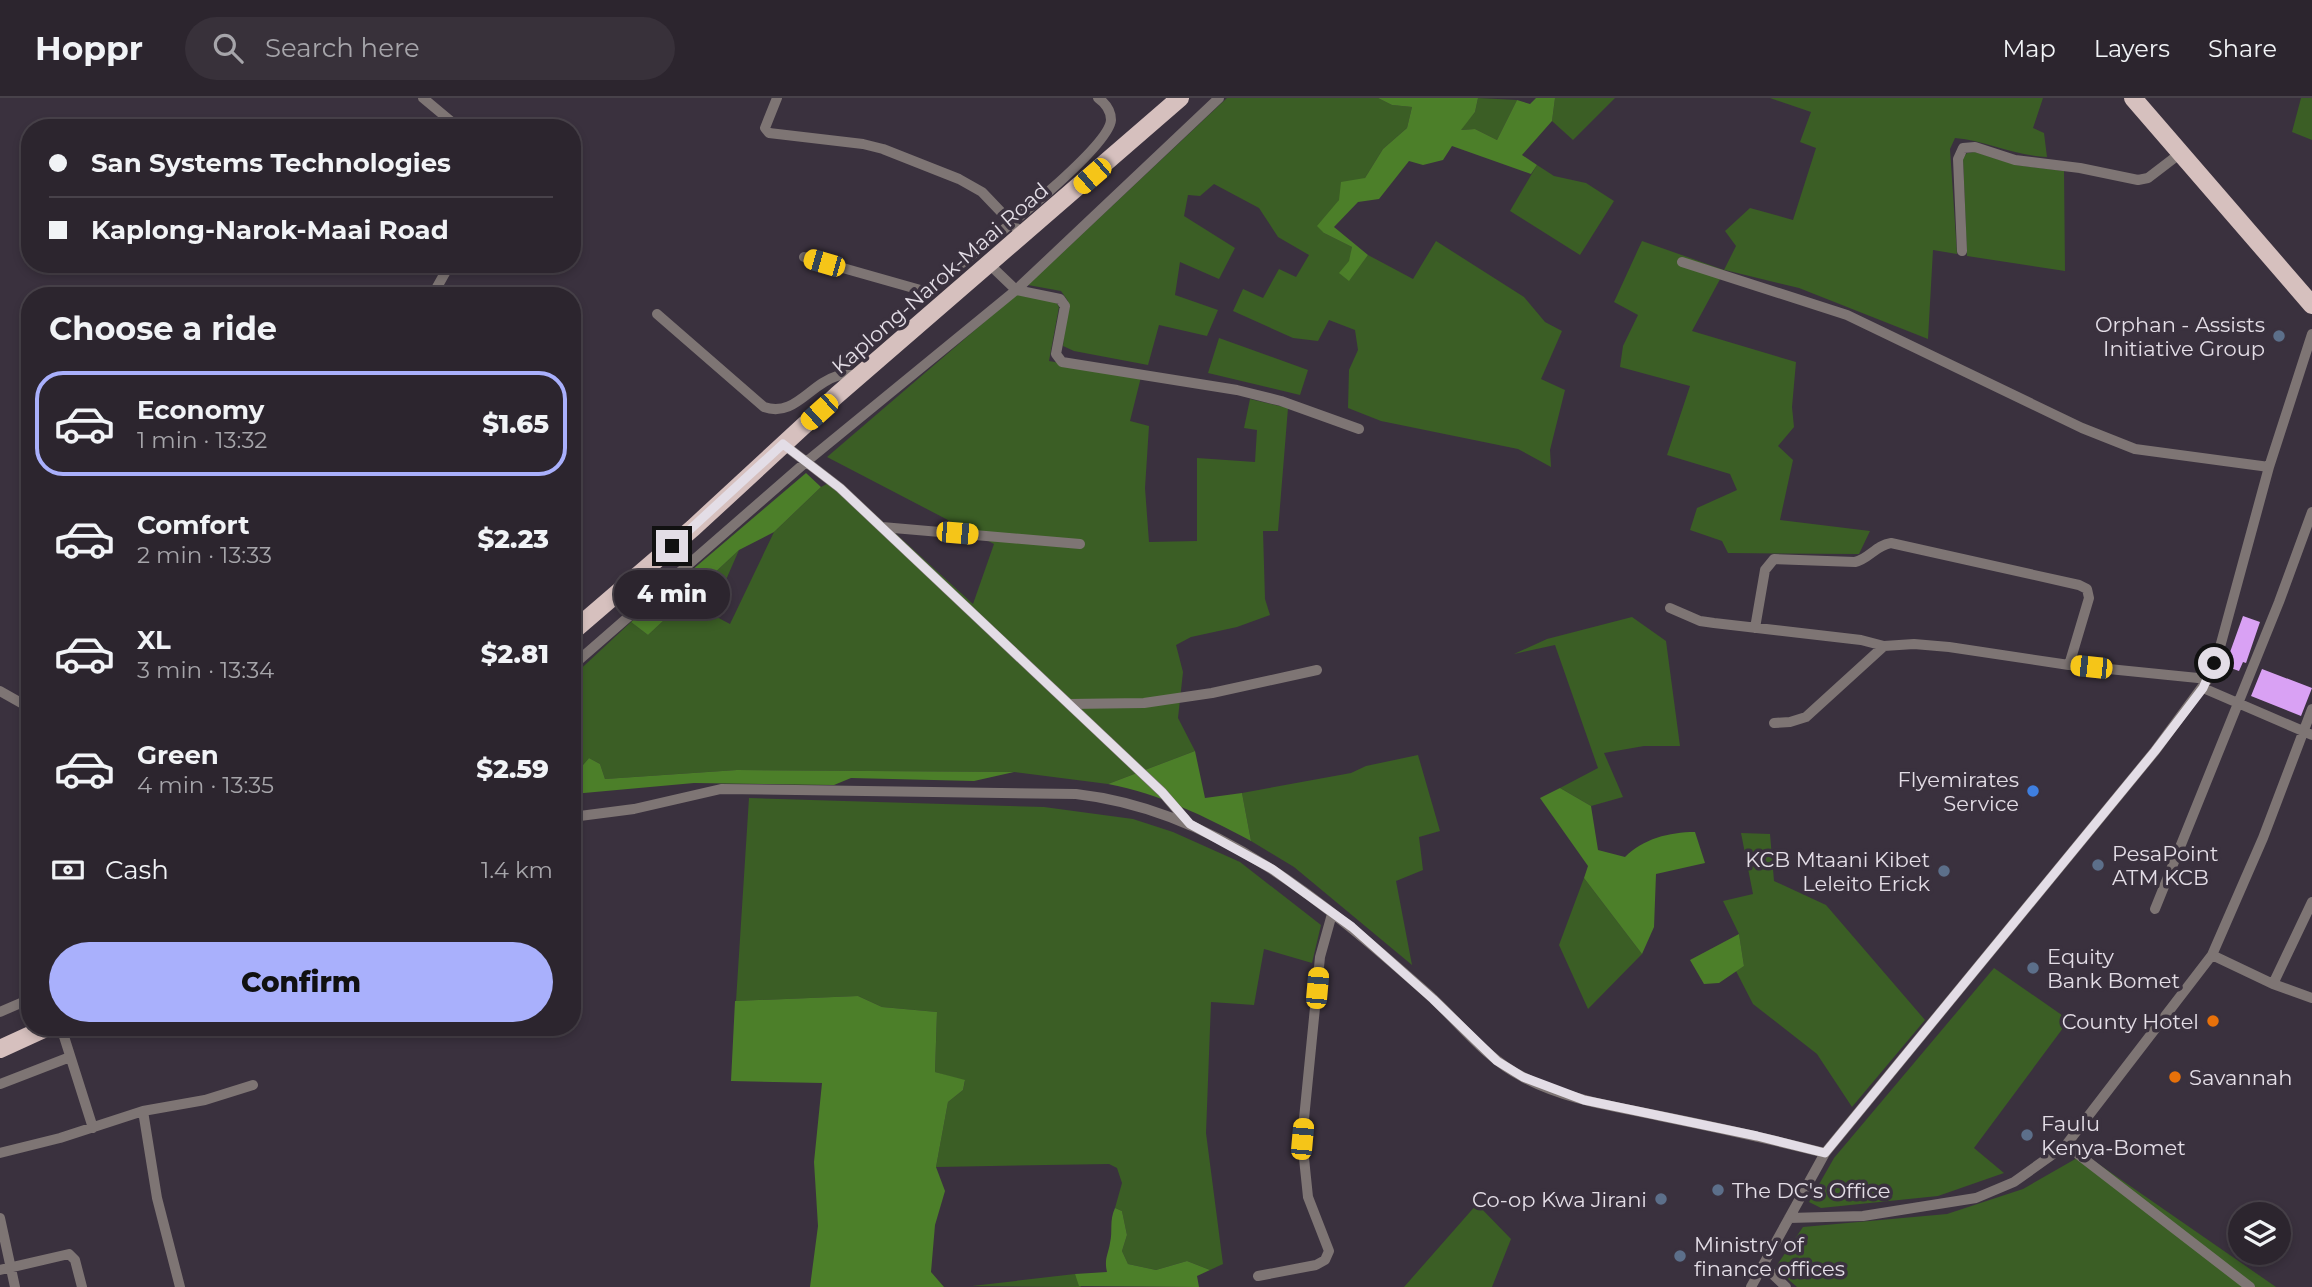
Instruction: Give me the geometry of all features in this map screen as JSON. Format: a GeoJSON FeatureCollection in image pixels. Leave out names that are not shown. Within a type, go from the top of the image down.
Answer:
{"type":"FeatureCollection","features":[{"type":"Feature","properties":{"kind":"highway","name":"Kaplong-Narok-Maai Road"},"geometry":{"type":"LineString","coordinates":[[581,624],[1180,98]]}},
{"type":"Feature","properties":{"kind":"highway"},"geometry":{"type":"LineString","coordinates":[[2133,98],[2312,304]]}},
{"type":"Feature","properties":{"kind":"highway"},"geometry":{"type":"LineString","coordinates":[[0,1049],[28,1036]]}},
{"type":"Feature","properties":{"kind":"street"},"geometry":{"type":"LineString","coordinates":[[423,98],[448,119]]}},
{"type":"Feature","properties":{"kind":"street"},"geometry":{"type":"LineString","coordinates":[[778,98],[765,128],[769,133],[883,149],[958,179],[982,192],[1024,236]]}},
{"type":"Feature","properties":{"kind":"street"},"geometry":{"type":"LineString","coordinates":[[804,257],[924,291],[937,284],[1045,194],[1106,133],[1111,121],[1109,110],[1098,98]]}},
{"type":"Feature","properties":{"kind":"street"},"geometry":{"type":"LineString","coordinates":[[581,658],[806,461],[1016,290],[1219,98]]}},
{"type":"Feature","properties":{"kind":"street"},"geometry":{"type":"LineString","coordinates":[[1962,251],[1958,159],[1963,148],[1975,147],[2015,160],[2080,168],[2138,180],[2148,178],[2182,152]]}},
{"type":"Feature","properties":{"kind":"street"},"geometry":{"type":"LineString","coordinates":[[1682,262],[1847,315],[2082,428],[2135,449],[2269,467]]}},
{"type":"Feature","properties":{"kind":"street"},"geometry":{"type":"LineString","coordinates":[[990,265],[1016,290],[1060,299],[1065,306],[1056,354],[1062,362],[1237,390],[1281,401],[1359,429]]}},
{"type":"Feature","properties":{"kind":"street"},"geometry":{"type":"LineString","coordinates":[[657,314],[764,407],[776,412],[789,407],[821,383],[839,375],[862,375]]}},
{"type":"Feature","properties":{"kind":"street"},"geometry":{"type":"LineString","coordinates":[[1751,1287],[1825,1153],[1950,1004],[2155,751],[2206,683],[2220,647],[2269,467],[2312,334]]}},
{"type":"Feature","properties":{"kind":"street"},"geometry":{"type":"LineString","coordinates":[[783,444],[882,527],[1162,792],[1190,824]]}},
{"type":"Feature","properties":{"kind":"street"},"geometry":{"type":"LineString","coordinates":[[2155,909],[2312,512]]}},
{"type":"Feature","properties":{"kind":"street"},"geometry":{"type":"LineString","coordinates":[[882,527],[1080,544]]}},
{"type":"Feature","properties":{"kind":"street"},"geometry":{"type":"LineString","coordinates":[[1755,628],[1765,570],[1774,559],[1855,562],[1866,558],[1881,545],[1891,543],[2087,589],[2088,604],[2069,665]]}},
{"type":"Feature","properties":{"kind":"street"},"geometry":{"type":"LineString","coordinates":[[1670,608],[1700,621],[1861,640],[1884,646],[1914,644],[1950,647],[2206,683],[2238,702],[2307,733]]}},
{"type":"Feature","properties":{"kind":"street"},"geometry":{"type":"LineString","coordinates":[[588,618],[602,638]]}},
{"type":"Feature","properties":{"kind":"street"},"geometry":{"type":"LineString","coordinates":[[1774,723],[1806,717],[1884,646]]}},
{"type":"Feature","properties":{"kind":"street"},"geometry":{"type":"LineString","coordinates":[[1069,704],[1144,703],[1212,693],[1318,670]]}},
{"type":"Feature","properties":{"kind":"street"},"geometry":{"type":"LineString","coordinates":[[0,691],[21,703]]}},
{"type":"Feature","properties":{"kind":"street"},"geometry":{"type":"LineString","coordinates":[[1789,1219],[1863,1216],[1976,1198],[2014,1182],[2066,1145],[2212,955],[2307,733],[2312,709]]}},
{"type":"Feature","properties":{"kind":"street"},"geometry":{"type":"LineString","coordinates":[[581,816],[634,809],[720,789],[1076,794],[1131,803],[1190,824],[1272,869],[1352,927],[1497,1061],[1523,1077],[1584,1100],[1825,1153]]}},
{"type":"Feature","properties":{"kind":"street"},"geometry":{"type":"LineString","coordinates":[[2273,984],[2312,902]]}},
{"type":"Feature","properties":{"kind":"street"},"geometry":{"type":"LineString","coordinates":[[1258,1276],[1316,1265],[1325,1260],[1329,1251],[1326,1237],[1308,1197],[1302,1139],[1320,957],[1332,914]]}},
{"type":"Feature","properties":{"kind":"street"},"geometry":{"type":"LineString","coordinates":[[2212,955],[2273,984],[2312,998]]}},
{"type":"Feature","properties":{"kind":"street"},"geometry":{"type":"LineString","coordinates":[[0,1012],[21,1003]]}},
{"type":"Feature","properties":{"kind":"street"},"geometry":{"type":"LineString","coordinates":[[64,1036],[93,1128]]}},
{"type":"Feature","properties":{"kind":"street"},"geometry":{"type":"LineString","coordinates":[[0,1084],[70,1057]]}},
{"type":"Feature","properties":{"kind":"street"},"geometry":{"type":"LineString","coordinates":[[0,1153],[93,1128],[143,1111],[205,1100],[253,1085]]}},
{"type":"Feature","properties":{"kind":"street"},"geometry":{"type":"LineString","coordinates":[[143,1111],[157,1198],[180,1287]]}},
{"type":"Feature","properties":{"kind":"street"},"geometry":{"type":"LineString","coordinates":[[2066,1145],[2250,1287]]}},
{"type":"Feature","properties":{"kind":"street"},"geometry":{"type":"LineString","coordinates":[[0,1218],[5,1268],[15,1287]]}},
{"type":"Feature","properties":{"kind":"street"},"geometry":{"type":"LineString","coordinates":[[5,1268],[69,1254],[75,1260],[82,1287]]}},
{"type":"Feature","properties":{"kind":"street"},"geometry":{"type":"LineString","coordinates":[[1763,1265],[1786,1287]]}},
{"type":"Feature","properties":{"kind":"green space"},"geometry":{"type":"Polygon","coordinates":[[[1227,98],[1378,98],[1392,105],[1412,107],[1407,128],[1383,149],[1365,178],[1339,200],[1324,233],[1352,247],[1349,280],[1368,255],[1413,279],[1436,241],[1524,297],[1545,322],[1562,331],[1541,379],[1565,390],[1550,450],[1551,467],[1518,449],[1381,421],[1348,408],[1349,370],[1358,350],[1355,330],[1329,320],[1318,341],[1293,338],[1233,311],[1243,289],[1263,298],[1279,269],[1296,277],[1309,255],[1278,237],[1259,208],[1214,184],[1200,196],[1188,195],[1184,216],[1235,248],[1219,279],[1180,262],[1175,295],[1218,310],[1207,336],[1159,325],[1148,365],[1074,351],[1063,346],[1068,301],[1061,291],[1028,285],[1227,98]]]}},
{"type":"Feature","properties":{"kind":"green space"},"geometry":{"type":"Polygon","coordinates":[[[1378,98],[1478,98],[1475,112],[1461,130],[1475,129],[1497,140],[1517,100],[1530,104],[1536,98],[1555,98],[1552,121],[1522,155],[1537,165],[1531,174],[1452,146],[1443,160],[1423,165],[1409,161],[1379,199],[1358,202],[1334,227],[1368,255],[1349,281],[1339,273],[1349,261],[1352,247],[1324,233],[1317,226],[1339,200],[1341,182],[1365,178],[1383,149],[1407,128],[1412,107],[1392,105],[1378,98]]]}},
{"type":"Feature","properties":{"kind":"green space"},"geometry":{"type":"Polygon","coordinates":[[[1478,98],[1517,100],[1497,140],[1475,129],[1460,130],[1475,112],[1478,98]]]}},
{"type":"Feature","properties":{"kind":"green space"},"geometry":{"type":"Polygon","coordinates":[[[1555,98],[1615,98],[1573,140],[1552,121],[1555,98]]]}},
{"type":"Feature","properties":{"kind":"green space"},"geometry":{"type":"Polygon","coordinates":[[[1770,98],[2043,98],[2033,128],[2044,133],[2047,157],[1955,138],[1950,149],[1957,254],[1933,250],[1928,339],[1799,288],[1725,270],[1692,331],[1796,362],[1792,407],[1794,427],[1778,446],[1793,460],[1780,520],[1870,531],[1859,554],[1728,553],[1722,541],[1690,530],[1697,508],[1737,490],[1730,474],[1667,455],[1690,386],[1620,367],[1623,346],[1638,315],[1614,302],[1642,241],[1724,270],[1736,246],[1725,231],[1750,208],[1793,220],[1816,148],[1800,142],[1811,112],[1770,98]]]}},
{"type":"Feature","properties":{"kind":"green space"},"geometry":{"type":"Polygon","coordinates":[[[2301,98],[2312,98],[2312,140],[2292,132],[2301,98]]]}},
{"type":"Feature","properties":{"kind":"green space"},"geometry":{"type":"Polygon","coordinates":[[[1975,152],[2016,165],[2064,171],[2065,271],[1967,256],[1963,158],[1967,153],[1975,152]]]}},
{"type":"Feature","properties":{"kind":"green space"},"geometry":{"type":"Polygon","coordinates":[[[1537,165],[1554,176],[1586,183],[1614,201],[1580,255],[1510,211],[1537,165]]]}},
{"type":"Feature","properties":{"kind":"green space"},"geometry":{"type":"Polygon","coordinates":[[[1017,294],[1056,302],[1059,307],[1049,361],[1141,377],[1130,421],[1149,426],[1145,488],[1149,542],[1197,541],[1197,458],[1255,462],[1257,430],[1244,428],[1250,399],[1288,408],[1278,531],[1263,531],[1265,599],[1270,615],[1237,627],[1191,637],[1176,645],[1183,672],[1178,718],[1195,751],[1108,784],[1014,772],[737,770],[605,779],[600,764],[589,758],[581,767],[581,669],[631,622],[648,635],[739,550],[711,614],[730,624],[774,532],[821,487],[836,479],[973,604],[994,544],[827,457],[1017,294]]]}},
{"type":"Feature","properties":{"kind":"green space"},"geometry":{"type":"Polygon","coordinates":[[[1219,338],[1308,370],[1300,395],[1208,373],[1219,338]]]}},
{"type":"Feature","properties":{"kind":"green space"},"geometry":{"type":"Polygon","coordinates":[[[806,473],[821,487],[774,532],[739,550],[648,635],[631,622],[806,473]]]}},
{"type":"Feature","properties":{"kind":"green space"},"geometry":{"type":"Polygon","coordinates":[[[1632,617],[1666,641],[1680,746],[1644,746],[1604,753],[1623,797],[1591,806],[1560,788],[1598,768],[1555,645],[1514,654],[1547,639],[1632,617]]]}},
{"type":"Feature","properties":{"kind":"green space"},"geometry":{"type":"Polygon","coordinates":[[[1195,751],[1205,798],[1242,793],[1251,841],[1181,807],[1108,784],[1195,751]]]}},
{"type":"Feature","properties":{"kind":"green space"},"geometry":{"type":"Polygon","coordinates":[[[1418,755],[1440,831],[1419,837],[1423,870],[1396,881],[1412,965],[1294,867],[1251,841],[1242,793],[1351,773],[1366,766],[1418,755]]]}},
{"type":"Feature","properties":{"kind":"green space"},"geometry":{"type":"Polygon","coordinates":[[[589,758],[600,764],[605,779],[737,770],[1014,772],[974,781],[851,778],[834,785],[694,783],[581,793],[581,767],[589,758]]]}},
{"type":"Feature","properties":{"kind":"green space"},"geometry":{"type":"Polygon","coordinates":[[[1560,788],[1591,806],[1598,850],[1625,857],[1657,838],[1695,832],[1705,863],[1656,874],[1654,927],[1642,954],[1584,878],[1588,866],[1540,798],[1560,788]]]}},
{"type":"Feature","properties":{"kind":"green space"},"geometry":{"type":"Polygon","coordinates":[[[749,798],[1044,807],[1133,819],[1173,832],[1240,862],[1321,925],[1312,963],[1264,949],[1254,1005],[1211,1002],[1206,1133],[1223,1264],[1210,1270],[1187,1261],[1156,1270],[1128,1264],[1122,1251],[1127,1235],[1122,1211],[1115,1208],[1122,1183],[1117,1168],[1109,1164],[936,1167],[948,1102],[963,1090],[965,1081],[935,1072],[937,1012],[882,1007],[858,996],[736,1001],[749,798]]]}},
{"type":"Feature","properties":{"kind":"green space"},"geometry":{"type":"Polygon","coordinates":[[[1741,833],[1770,834],[1774,881],[1826,905],[1925,1020],[1852,1107],[1817,1054],[1753,1004],[1736,971],[1744,966],[1739,934],[1723,901],[1753,894],[1741,833]]]}},
{"type":"Feature","properties":{"kind":"green space"},"geometry":{"type":"Polygon","coordinates":[[[1584,878],[1642,954],[1588,1009],[1559,945],[1584,878]]]}},
{"type":"Feature","properties":{"kind":"green space"},"geometry":{"type":"Polygon","coordinates":[[[1739,934],[1744,966],[1719,983],[1704,984],[1690,960],[1739,934]]]}},
{"type":"Feature","properties":{"kind":"green space"},"geometry":{"type":"Polygon","coordinates":[[[1994,968],[2069,1020],[1974,1148],[2004,1173],[1938,1196],[1821,1208],[1809,1202],[1834,1158],[1994,968]]]}},
{"type":"Feature","properties":{"kind":"green space"},"geometry":{"type":"Polygon","coordinates":[[[858,996],[882,1007],[937,1012],[935,1072],[965,1080],[963,1090],[948,1102],[936,1167],[945,1191],[935,1225],[931,1272],[944,1287],[810,1287],[818,1226],[814,1162],[822,1083],[731,1081],[735,1001],[858,996]]]}},
{"type":"Feature","properties":{"kind":"green space"},"geometry":{"type":"Polygon","coordinates":[[[2084,1154],[2228,1254],[2228,1265],[2244,1265],[2276,1287],[1797,1287],[1775,1268],[1803,1227],[1947,1214],[2023,1189],[2084,1154]]]}},
{"type":"Feature","properties":{"kind":"green space"},"geometry":{"type":"Polygon","coordinates":[[[1477,1204],[1511,1239],[1492,1287],[1404,1287],[1477,1204]]]}},
{"type":"Feature","properties":{"kind":"green space"},"geometry":{"type":"Polygon","coordinates":[[[1115,1208],[1122,1211],[1127,1235],[1122,1251],[1128,1264],[1156,1270],[1187,1261],[1210,1270],[1197,1276],[1199,1287],[1079,1286],[1075,1274],[1107,1272],[1106,1260],[1115,1208]]]}},
{"type":"Feature","properties":{"kind":"green space"},"geometry":{"type":"Polygon","coordinates":[[[1075,1274],[1081,1287],[972,1286],[1075,1274]]]}},
{"type":"Feature","properties":{"kind":"building"},"geometry":{"type":"Polygon","coordinates":[[[2243,616],[2260,622],[2246,663],[2243,662],[2239,671],[2225,666],[2243,616]]]}},
{"type":"Feature","properties":{"kind":"building"},"geometry":{"type":"Polygon","coordinates":[[[2262,669],[2312,688],[2301,716],[2251,696],[2262,669]]]}},
{"type":"Feature","properties":{"kind":"place","name":"Orphan - Assists Initiative Group"},"geometry":{"type":"Point","coordinates":[2279,336]}},
{"type":"Feature","properties":{"kind":"place","name":"Flyemirates Service"},"geometry":{"type":"Point","coordinates":[2033,791]}},
{"type":"Feature","properties":{"kind":"place","name":"PesaPoint ATM KCB"},"geometry":{"type":"Point","coordinates":[2098,865]}},
{"type":"Feature","properties":{"kind":"place","name":"KCB Mtaani Kibet Leleito Erick"},"geometry":{"type":"Point","coordinates":[1944,871]}},
{"type":"Feature","properties":{"kind":"place","name":"Equity Bank Bomet"},"geometry":{"type":"Point","coordinates":[2033,968]}},
{"type":"Feature","properties":{"kind":"place","name":"County Hotel"},"geometry":{"type":"Point","coordinates":[2213,1021]}},
{"type":"Feature","properties":{"kind":"place","name":"Savannah"},"geometry":{"type":"Point","coordinates":[2175,1077]}},
{"type":"Feature","properties":{"kind":"place","name":"Faulu Kenya-Bomet"},"geometry":{"type":"Point","coordinates":[2027,1135]}},
{"type":"Feature","properties":{"kind":"place","name":"The DC's Office"},"geometry":{"type":"Point","coordinates":[1718,1190]}},
{"type":"Feature","properties":{"kind":"place","name":"Co-op Kwa Jirani"},"geometry":{"type":"Point","coordinates":[1661,1199]}},
{"type":"Feature","properties":{"kind":"place","name":"Ministry of finance offices"},"geometry":{"type":"Point","coordinates":[1680,1256]}},
{"type":"Feature","properties":{"kind":"route"},"geometry":{"type":"LineString","coordinates":[[672,546],[783,444],[840,488],[931,572],[1162,792],[1190,824],[1272,869],[1352,927],[1497,1061],[1554,1091],[1584,1100],[1825,1153],[2178,723],[2203,688],[2214,663]]}}]}
